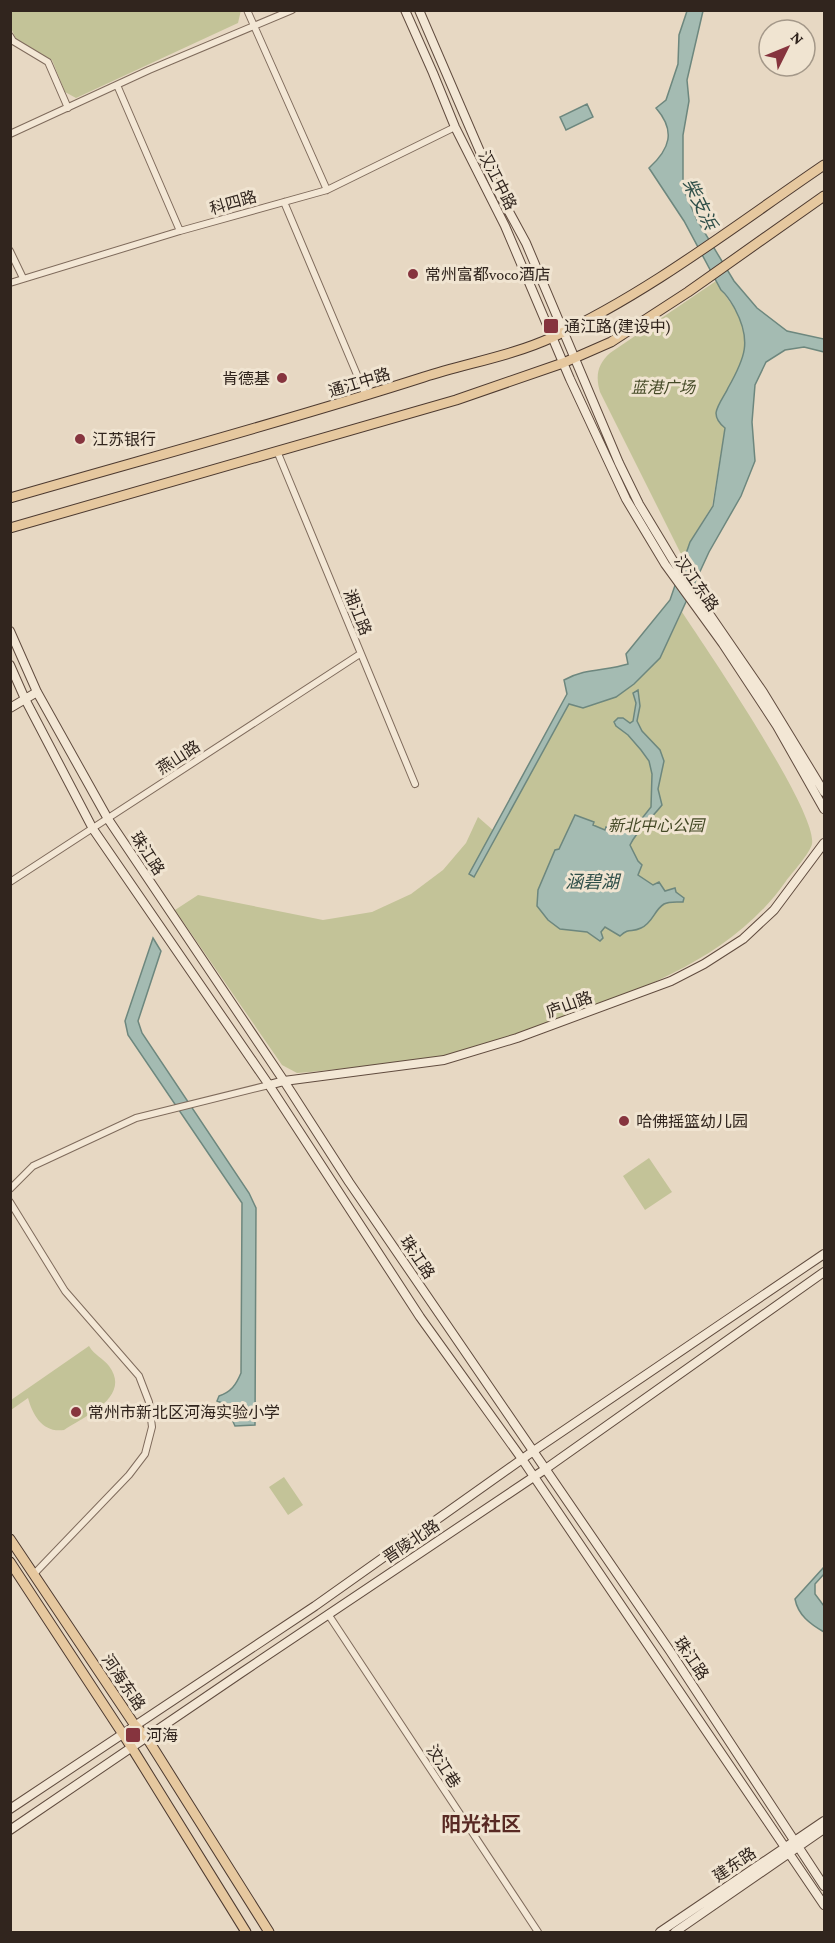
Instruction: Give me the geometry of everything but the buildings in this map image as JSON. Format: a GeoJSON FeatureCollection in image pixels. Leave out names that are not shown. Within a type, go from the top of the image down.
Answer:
{"type":"FeatureCollection","features":[{"type":"Feature","properties":{"kind":"main road","name":"通江中路"},"geometry":{"type":"LineString","coordinates":[[10,498],[521,351],[595,317],[630,296],[825,165]]}},
{"type":"Feature","properties":{"kind":"main road"},"geometry":{"type":"LineString","coordinates":[[10,528],[456,400],[563,363],[611,342],[825,196]]}},
{"type":"Feature","properties":{"kind":"main road","name":"河海东路"},"geometry":{"type":"LineString","coordinates":[[10,1539],[134,1724],[147,1738],[269,1932]]}},
{"type":"Feature","properties":{"kind":"main road","name":"河海东路"},"geometry":{"type":"LineString","coordinates":[[10,1562],[132,1748],[246,1932]]}},
{"type":"Feature","properties":{"kind":"street"},"geometry":{"type":"LineString","coordinates":[[248,10],[327,190]]}},
{"type":"Feature","properties":{"kind":"street"},"geometry":{"type":"LineString","coordinates":[[10,134],[292,10]]}},
{"type":"Feature","properties":{"kind":"street","name":"汉江中路"},"geometry":{"type":"LineString","coordinates":[[405,10],[455,127],[504,226],[563,363]]}},
{"type":"Feature","properties":{"kind":"street","name":"汉江中路"},"geometry":{"type":"LineString","coordinates":[[419,10],[494,184],[526,243],[570,347]]}},
{"type":"Feature","properties":{"kind":"street"},"geometry":{"type":"LineString","coordinates":[[10,36],[13,41],[48,62],[68,108]]}},
{"type":"Feature","properties":{"kind":"street"},"geometry":{"type":"LineString","coordinates":[[117,85],[180,231]]}},
{"type":"Feature","properties":{"kind":"street","name":"科四路"},"geometry":{"type":"LineString","coordinates":[[10,283],[180,231],[327,190],[455,127]]}},
{"type":"Feature","properties":{"kind":"street"},"geometry":{"type":"LineString","coordinates":[[284,202],[366,396]]}},
{"type":"Feature","properties":{"kind":"street"},"geometry":{"type":"LineString","coordinates":[[10,251],[23,278]]}},
{"type":"Feature","properties":{"kind":"street","name":"汉江东路"},"geometry":{"type":"LineString","coordinates":[[570,347],[639,504],[677,567],[763,692],[825,792]]}},
{"type":"Feature","properties":{"kind":"street","name":"汉江东路"},"geometry":{"type":"LineString","coordinates":[[563,363],[626,499],[675,578],[723,644],[777,726],[825,809]]}},
{"type":"Feature","properties":{"kind":"street","name":"湘江路"},"geometry":{"type":"LineString","coordinates":[[277,451],[415,784]]}},
{"type":"Feature","properties":{"kind":"street","name":"珠江路"},"geometry":{"type":"LineString","coordinates":[[10,631],[37,692],[108,819],[349,1182],[670,1651],[825,1886]]}},
{"type":"Feature","properties":{"kind":"street","name":"燕山路"},"geometry":{"type":"LineString","coordinates":[[10,882],[360,654]]}},
{"type":"Feature","properties":{"kind":"street","name":"珠江路"},"geometry":{"type":"LineString","coordinates":[[10,664],[25,699],[93,829],[269,1085],[420,1317],[522,1459],[825,1905]]}},
{"type":"Feature","properties":{"kind":"street"},"geometry":{"type":"LineString","coordinates":[[10,708],[37,692]]}},
{"type":"Feature","properties":{"kind":"street","name":"庐山路"},"geometry":{"type":"LineString","coordinates":[[269,1085],[444,1060],[536,1032],[671,981],[704,964],[743,939],[774,910],[825,843]]}},
{"type":"Feature","properties":{"kind":"street"},"geometry":{"type":"LineString","coordinates":[[10,1189],[33,1166],[136,1118],[269,1085]]}},
{"type":"Feature","properties":{"kind":"street"},"geometry":{"type":"LineString","coordinates":[[10,1202],[65,1291],[139,1376],[149,1402],[152,1427],[145,1454],[134,1468],[34,1574]]}},
{"type":"Feature","properties":{"kind":"street","name":"晋陵北路"},"geometry":{"type":"LineString","coordinates":[[10,1809],[134,1724],[315,1606],[532,1452],[825,1254]]}},
{"type":"Feature","properties":{"kind":"street","name":"晋陵北路"},"geometry":{"type":"LineString","coordinates":[[10,1830],[534,1477],[825,1272]]}},
{"type":"Feature","properties":{"kind":"street","name":"汶江巷"},"geometry":{"type":"LineString","coordinates":[[328,1614],[538,1932]]}},
{"type":"Feature","properties":{"kind":"street","name":"建东路"},"geometry":{"type":"LineString","coordinates":[[797,1844],[825,1821]]}},
{"type":"Feature","properties":{"kind":"street","name":"建东路"},"geometry":{"type":"LineString","coordinates":[[660,1932],[797,1844],[825,1829]]}},
{"type":"Feature","properties":{"kind":"street","name":"建东路"},"geometry":{"type":"LineString","coordinates":[[675,1932],[788,1850]]}},
{"type":"Feature","properties":{"kind":"green space"},"geometry":{"type":"Polygon","coordinates":[[[241,10],[238,23],[76,98],[65,92],[52,60],[16,39],[11,28],[10,11],[241,10]]]}},
{"type":"Feature","properties":{"kind":"green space","name":"蓝港广场"},"geometry":{"type":"Polygon","coordinates":[[[716,281],[740,319],[746,342],[740,366],[716,413],[718,420],[725,428],[712,506],[690,542],[684,560],[600,392],[598,375],[600,366],[610,353],[716,281]]]}},
{"type":"Feature","properties":{"kind":"green space","name":"新北中心公园"},"geometry":{"type":"Polygon","coordinates":[[[682,612],[780,766],[809,826],[811,848],[764,908],[738,932],[680,970],[615,999],[468,1050],[409,1061],[297,1073],[282,1065],[175,910],[198,895],[323,920],[372,912],[411,894],[443,870],[466,843],[478,817],[494,831],[469,874],[474,877],[569,704],[660,658],[682,612]]]}},
{"type":"Feature","properties":{"kind":"green space"},"geometry":{"type":"Polygon","coordinates":[[[649,1158],[672,1192],[645,1210],[623,1176],[649,1158]]]}},
{"type":"Feature","properties":{"kind":"green space"},"geometry":{"type":"Polygon","coordinates":[[[89,1346],[109,1366],[115,1377],[115,1387],[110,1396],[94,1412],[64,1430],[57,1430],[50,1429],[40,1422],[28,1398],[11,1410],[11,1400],[89,1346]]]}},
{"type":"Feature","properties":{"kind":"green space"},"geometry":{"type":"Polygon","coordinates":[[[284,1477],[303,1505],[288,1515],[269,1487],[284,1477]]]}},
{"type":"Feature","properties":{"kind":"water"},"geometry":{"type":"Polygon","coordinates":[[[687,11],[703,11],[687,80],[689,101],[683,135],[683,188],[697,220],[734,281],[757,308],[787,331],[824,339],[824,352],[804,347],[785,350],[766,362],[755,385],[752,422],[755,461],[741,496],[709,552],[660,658],[634,684],[616,697],[583,708],[569,704],[474,877],[469,874],[567,694],[564,680],[580,673],[628,664],[626,654],[670,600],[690,542],[713,506],[725,428],[719,422],[716,413],[739,368],[745,340],[735,309],[721,290],[684,221],[649,168],[662,154],[668,140],[666,124],[656,108],[666,100],[678,64],[679,35],[687,11]]]}},
{"type":"Feature","properties":{"kind":"water"},"geometry":{"type":"Polygon","coordinates":[[[587,104],[593,117],[566,130],[560,117],[587,104]]]}},
{"type":"Feature","properties":{"kind":"water","name":"涵碧湖"},"geometry":{"type":"Polygon","coordinates":[[[638,690],[640,706],[637,721],[642,731],[660,750],[664,761],[658,789],[662,805],[630,845],[642,865],[638,875],[653,885],[659,882],[665,891],[675,888],[676,892],[684,898],[683,902],[664,904],[645,926],[620,936],[605,927],[601,932],[603,938],[600,941],[587,932],[560,929],[548,920],[537,906],[538,890],[555,850],[559,849],[575,815],[594,822],[593,825],[605,830],[606,827],[621,833],[622,828],[632,831],[651,807],[652,774],[649,761],[614,722],[618,718],[623,718],[630,723],[633,721],[636,703],[633,693],[638,690]]]}},
{"type":"Feature","properties":{"kind":"water"},"geometry":{"type":"Polygon","coordinates":[[[153,938],[161,951],[138,1021],[142,1033],[249,1193],[256,1208],[255,1425],[235,1426],[225,1404],[217,1401],[219,1396],[233,1387],[241,1373],[242,1203],[128,1035],[125,1021],[153,938]]]}},
{"type":"Feature","properties":{"kind":"water"},"geometry":{"type":"Polygon","coordinates":[[[824,1567],[824,1574],[815,1584],[815,1594],[824,1606],[824,1632],[805,1618],[795,1599],[824,1567]]]}},
{"type":"Feature","properties":{"kind":"place","name":"常州富都voco酒店"},"geometry":{"type":"Point","coordinates":[413,274]}},
{"type":"Feature","properties":{"kind":"place","name":"通江路(建设中)"},"geometry":{"type":"Point","coordinates":[551,326]}},
{"type":"Feature","properties":{"kind":"place","name":"肯德基"},"geometry":{"type":"Point","coordinates":[282,378]}},
{"type":"Feature","properties":{"kind":"place","name":"江苏银行"},"geometry":{"type":"Point","coordinates":[80,439]}},
{"type":"Feature","properties":{"kind":"place","name":"哈佛摇篮幼儿园"},"geometry":{"type":"Point","coordinates":[624,1121]}},
{"type":"Feature","properties":{"kind":"place","name":"常州市新北区河海实验小学"},"geometry":{"type":"Point","coordinates":[76,1412]}},
{"type":"Feature","properties":{"kind":"place","name":"河海"},"geometry":{"type":"Point","coordinates":[133,1735]}},
{"type":"Feature","properties":{"kind":"district","name":"阳光社区"},"geometry":{"type":"Point","coordinates":[481,1824]}},
{"type":"Feature","properties":{"kind":"water label","name":"柴支浜"},"geometry":{"type":"Point","coordinates":[700,204]}}]}
